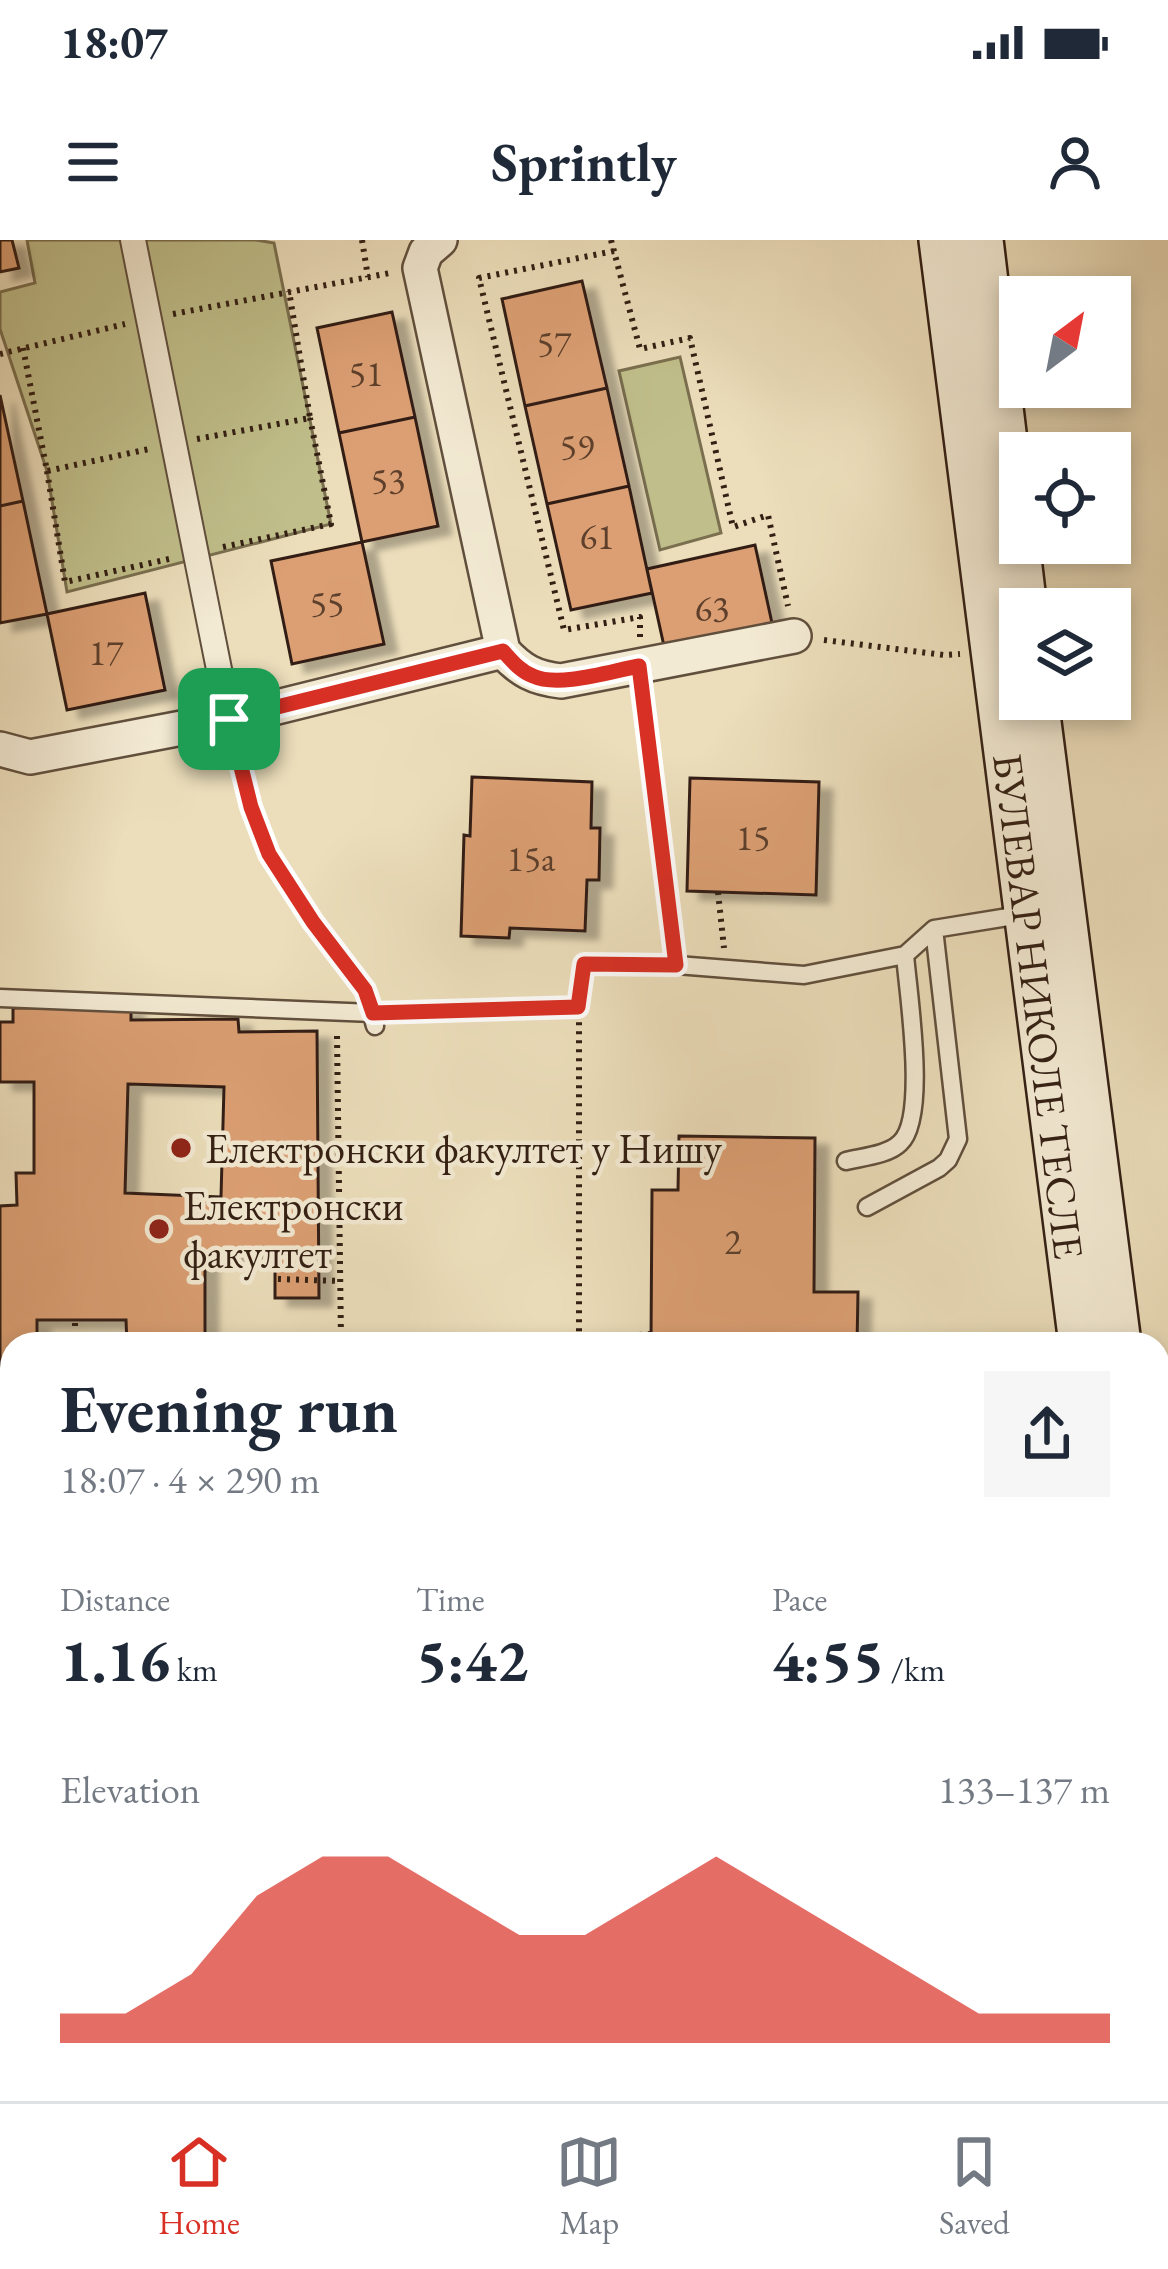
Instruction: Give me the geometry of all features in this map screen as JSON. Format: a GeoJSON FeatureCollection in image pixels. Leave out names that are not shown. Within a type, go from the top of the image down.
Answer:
{"type":"FeatureCollection","features":[{"type":"Feature","properties":{"kind":"main road","name":"БУЛЕВАР НИКОЛЕ ТЕСЛЕ"},"geometry":{"type":"LineString","coordinates":[[942,240],[1080,1332]]}},
{"type":"Feature","properties":{"kind":"main road"},"geometry":{"type":"LineString","coordinates":[[980,240],[1021,588]]}},
{"type":"Feature","properties":{"kind":"main road","name":"БУЛЕВАР НИКОЛЕ ТЕСЛЕ"},"geometry":{"type":"LineString","coordinates":[[1038,720],[1116,1332]]}},
{"type":"Feature","properties":{"kind":"street"},"geometry":{"type":"LineString","coordinates":[[133,240],[229,719]]}},
{"type":"Feature","properties":{"kind":"street"},"geometry":{"type":"LineString","coordinates":[[440,240],[426,252],[420,268],[503,651],[536,679],[561,681],[794,636]]}},
{"type":"Feature","properties":{"kind":"street"},"geometry":{"type":"LineString","coordinates":[[0,749],[30,758],[229,719],[503,651]]}},
{"type":"Feature","properties":{"kind":"lane"},"geometry":{"type":"LineString","coordinates":[[0,998],[374,1019],[365,990],[269,854],[251,807],[229,719]]}},
{"type":"Feature","properties":{"kind":"lane"},"geometry":{"type":"LineString","coordinates":[[676,965],[804,975],[904,955],[934,929],[1027,914]]}},
{"type":"Feature","properties":{"kind":"lane"},"geometry":{"type":"LineString","coordinates":[[867,1207],[949,1160],[958,1139],[934,929]]}},
{"type":"Feature","properties":{"kind":"lane"},"geometry":{"type":"LineString","coordinates":[[846,1161],[902,1142],[913,1119],[914,1062],[904,955]]}},
{"type":"Feature","properties":{"kind":"path"},"geometry":{"type":"LineString","coordinates":[[362,240],[368,277]]}},
{"type":"Feature","properties":{"kind":"path"},"geometry":{"type":"LineString","coordinates":[[611,240],[640,349],[690,338],[733,527],[768,515],[794,636],[944,655],[993,650]]}},
{"type":"Feature","properties":{"kind":"path"},"geometry":{"type":"LineString","coordinates":[[614,251],[479,278],[564,630],[640,617]]}},
{"type":"Feature","properties":{"kind":"path"},"geometry":{"type":"LineString","coordinates":[[0,354],[149,318],[420,268]]}},
{"type":"Feature","properties":{"kind":"path"},"geometry":{"type":"LineString","coordinates":[[22,348],[47,471],[310,418],[290,292]]}},
{"type":"Feature","properties":{"kind":"path"},"geometry":{"type":"LineString","coordinates":[[579,1332],[578,1007],[584,964],[676,965],[639,666]]}},
{"type":"Feature","properties":{"kind":"path"},"geometry":{"type":"LineString","coordinates":[[718,892],[726,969]]}},
{"type":"Feature","properties":{"kind":"path"},"geometry":{"type":"LineString","coordinates":[[374,1019],[578,1007]]}},
{"type":"Feature","properties":{"kind":"path"},"geometry":{"type":"LineString","coordinates":[[337,1041],[340,1332]]}},
{"type":"Feature","properties":{"kind":"path"},"geometry":{"type":"LineString","coordinates":[[278,1280],[340,1281]]}},
{"type":"Feature","properties":{"kind":"path"},"geometry":{"type":"LineString","coordinates":[[75,1320],[75,1332]]}},
{"type":"Feature","properties":{"kind":"shaded area"},"geometry":{"type":"Polygon","coordinates":[[[27,240],[274,243],[331,524],[67,592],[47,471],[0,329],[0,292],[35,283],[27,240]]]}},
{"type":"Feature","properties":{"kind":"shaded area"},"geometry":{"type":"Polygon","coordinates":[[[680,357],[721,533],[660,550],[619,371],[680,357]]]}},
{"type":"Feature","properties":{"kind":"building"},"geometry":{"type":"Polygon","coordinates":[[[0,240],[12,240],[19,268],[0,272],[0,240]]]}},
{"type":"Feature","properties":{"kind":"building"},"geometry":{"type":"Polygon","coordinates":[[[582,281],[607,388],[525,406],[502,299],[582,281]]]}},
{"type":"Feature","properties":{"kind":"building"},"geometry":{"type":"Polygon","coordinates":[[[392,312],[415,417],[339,433],[317,328],[392,312]]]}},
{"type":"Feature","properties":{"kind":"building"},"geometry":{"type":"Polygon","coordinates":[[[607,388],[629,486],[547,504],[525,406],[607,388]]]}},
{"type":"Feature","properties":{"kind":"building"},"geometry":{"type":"Polygon","coordinates":[[[0,395],[23,501],[0,506],[0,395]]]}},
{"type":"Feature","properties":{"kind":"building"},"geometry":{"type":"Polygon","coordinates":[[[415,417],[438,526],[362,542],[339,433],[415,417]]]}},
{"type":"Feature","properties":{"kind":"building"},"geometry":{"type":"Polygon","coordinates":[[[629,486],[652,593],[571,610],[547,504],[629,486]]]}},
{"type":"Feature","properties":{"kind":"building"},"geometry":{"type":"Polygon","coordinates":[[[23,501],[47,614],[0,623],[0,506],[23,501]]]}},
{"type":"Feature","properties":{"kind":"building"},"geometry":{"type":"Polygon","coordinates":[[[362,542],[384,644],[292,664],[271,561],[362,542]]]}},
{"type":"Feature","properties":{"kind":"building"},"geometry":{"type":"Polygon","coordinates":[[[755,545],[772,623],[664,646],[647,569],[755,545]]]}},
{"type":"Feature","properties":{"kind":"building"},"geometry":{"type":"Polygon","coordinates":[[[145,593],[165,690],[67,710],[47,614],[145,593]]]}},
{"type":"Feature","properties":{"kind":"building"},"geometry":{"type":"Polygon","coordinates":[[[472,777],[592,782],[591,828],[600,828],[599,880],[587,880],[585,931],[510,928],[509,938],[461,936],[464,835],[470,836],[472,777]]]}},
{"type":"Feature","properties":{"kind":"building"},"geometry":{"type":"Polygon","coordinates":[[[690,778],[819,782],[816,895],[687,891],[690,778]]]}},
{"type":"Feature","properties":{"kind":"building","name":"Електронски факултет"},"geometry":{"type":"Polygon","coordinates":[[[131,1007],[131,1020],[238,1019],[239,1032],[317,1031],[319,1298],[275,1298],[275,1253],[205,1253],[205,1332],[126,1332],[126,1320],[37,1320],[37,1332],[0,1332],[0,1206],[17,1205],[16,1173],[34,1173],[34,1082],[0,1082],[0,1022],[13,1022],[13,1008],[131,1007]],[[128,1084],[125,1193],[221,1197],[224,1087],[128,1084]]]}},
{"type":"Feature","properties":{"kind":"building"},"geometry":{"type":"Polygon","coordinates":[[[679,1136],[815,1138],[814,1292],[858,1292],[857,1332],[651,1332],[652,1190],[678,1190],[679,1136]]]}},
{"type":"Feature","properties":{"kind":"place","name":"Електронски факултет у Нишу"},"geometry":{"type":"Point","coordinates":[181,1148]}},
{"type":"Feature","properties":{"kind":"place","name":"Електронски факултет"},"geometry":{"type":"Point","coordinates":[159,1229]}},
{"type":"Feature","properties":{"kind":"route"},"geometry":{"type":"LineString","coordinates":[[503,651],[536,679],[561,681],[639,666],[676,965],[584,964],[578,1007],[373,1013],[365,990],[269,854],[251,807],[229,719],[503,651]]}}]}
